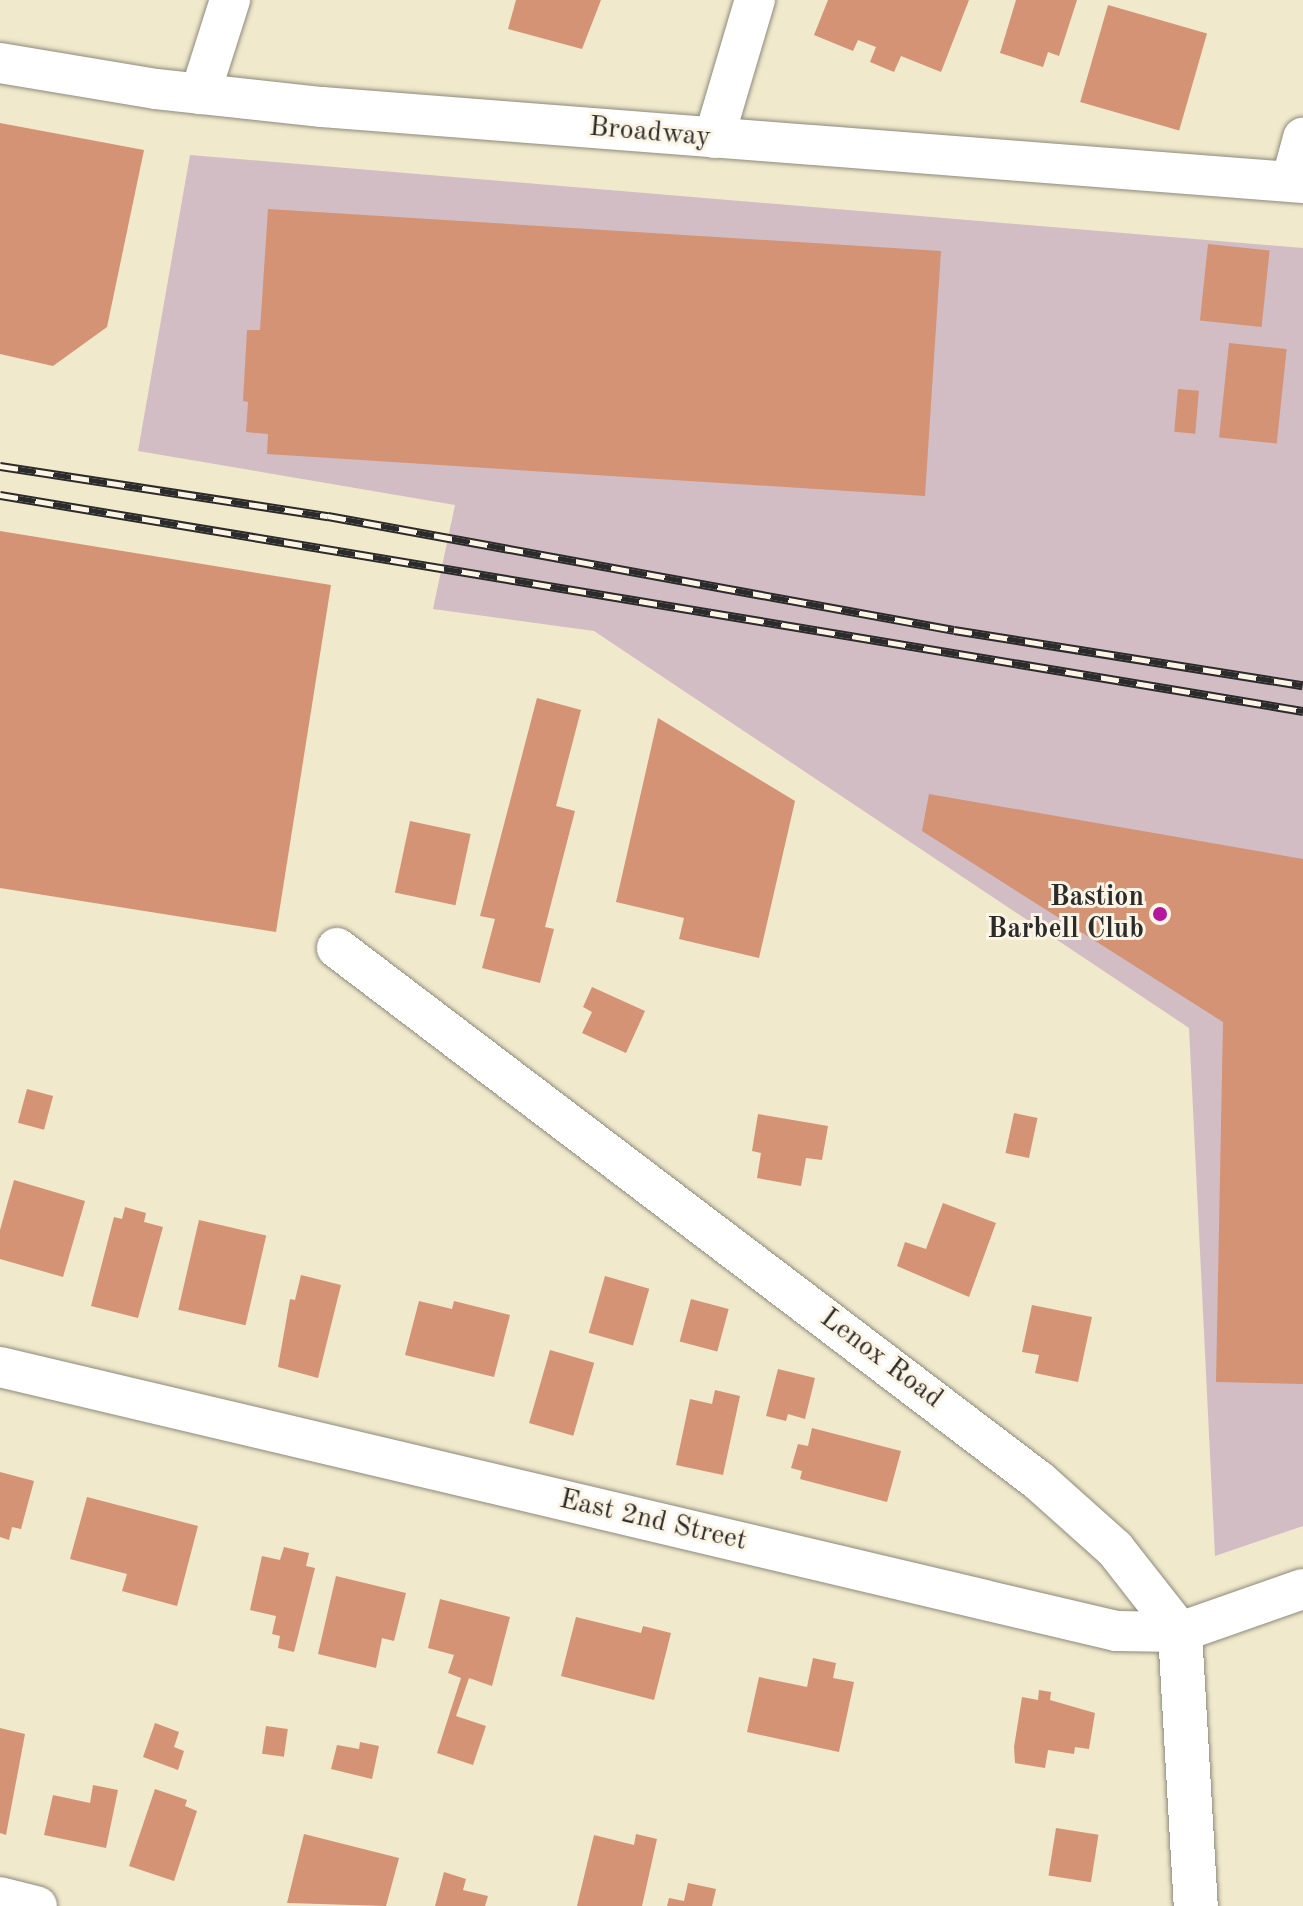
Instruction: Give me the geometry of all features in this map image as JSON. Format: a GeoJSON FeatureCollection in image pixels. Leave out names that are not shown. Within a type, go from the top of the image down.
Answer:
{"type":"FeatureCollection","features":[{"type":"Feature","properties":{"kind":"street"},"geometry":{"type":"LineString","coordinates":[[200,94],[230,0]]}},
{"type":"Feature","properties":{"kind":"street"},"geometry":{"type":"LineString","coordinates":[[714,138],[755,0]]}},
{"type":"Feature","properties":{"kind":"street","name":"Broadway"},"geometry":{"type":"LineString","coordinates":[[0,63],[200,94],[1297,183]]}},
{"type":"Feature","properties":{"kind":"street"},"geometry":{"type":"LineString","coordinates":[[1297,183],[1303,138]]}},
{"type":"Feature","properties":{"kind":"street","name":"Lenox Road"},"geometry":{"type":"LineString","coordinates":[[337,948],[1039,1481],[1115,1549],[1180,1632]]}},
{"type":"Feature","properties":{"kind":"street","name":"East 2nd Street"},"geometry":{"type":"LineString","coordinates":[[0,1367],[1116,1631],[1180,1632],[1303,1589]]}},
{"type":"Feature","properties":{"kind":"street"},"geometry":{"type":"LineString","coordinates":[[1180,1632],[1196,1906]]}},
{"type":"Feature","properties":{"kind":"street"},"geometry":{"type":"LineString","coordinates":[[0,1897],[37,1906]]}},
{"type":"Feature","properties":{"kind":"shaded area"},"geometry":{"type":"Polygon","coordinates":[[[190,155],[1303,248],[1303,1526],[1215,1556],[1189,1028],[594,631],[433,609],[455,505],[138,451],[190,155]]]}},
{"type":"Feature","properties":{"kind":"building"},"geometry":{"type":"Polygon","coordinates":[[[516,0],[601,0],[582,49],[508,29],[516,0]]]}},
{"type":"Feature","properties":{"kind":"building"},"geometry":{"type":"Polygon","coordinates":[[[828,0],[969,0],[941,72],[901,56],[894,72],[870,62],[876,47],[858,40],[853,51],[814,35],[828,0]]]}},
{"type":"Feature","properties":{"kind":"building"},"geometry":{"type":"Polygon","coordinates":[[[1016,0],[1077,0],[1059,56],[1048,52],[1043,67],[1000,53],[1016,0]]]}},
{"type":"Feature","properties":{"kind":"building"},"geometry":{"type":"Polygon","coordinates":[[[1108,5],[1207,33],[1179,130],[1080,102],[1108,5]]]}},
{"type":"Feature","properties":{"kind":"building"},"geometry":{"type":"Polygon","coordinates":[[[0,123],[144,150],[107,327],[53,366],[0,354],[0,123]]]}},
{"type":"Feature","properties":{"kind":"building"},"geometry":{"type":"Polygon","coordinates":[[[268,209],[941,251],[925,496],[267,454],[268,434],[246,432],[248,402],[243,401],[247,330],[260,330],[268,209]]]}},
{"type":"Feature","properties":{"kind":"building"},"geometry":{"type":"Polygon","coordinates":[[[1208,244],[1270,250],[1262,327],[1200,321],[1208,244]]]}},
{"type":"Feature","properties":{"kind":"building"},"geometry":{"type":"Polygon","coordinates":[[[1229,343],[1287,349],[1277,444],[1219,437],[1229,343]]]}},
{"type":"Feature","properties":{"kind":"building"},"geometry":{"type":"Polygon","coordinates":[[[1178,389],[1199,391],[1195,434],[1174,432],[1178,389]]]}},
{"type":"Feature","properties":{"kind":"building"},"geometry":{"type":"Polygon","coordinates":[[[0,531],[331,585],[276,932],[0,888],[0,531]]]}},
{"type":"Feature","properties":{"kind":"building"},"geometry":{"type":"Polygon","coordinates":[[[537,698],[581,710],[556,806],[575,811],[545,927],[554,929],[540,983],[482,968],[495,919],[480,916],[537,698]]]}},
{"type":"Feature","properties":{"kind":"building"},"geometry":{"type":"Polygon","coordinates":[[[658,718],[795,801],[759,958],[679,939],[684,918],[616,902],[658,718]]]}},
{"type":"Feature","properties":{"kind":"building"},"geometry":{"type":"Polygon","coordinates":[[[929,794],[1303,859],[1303,1384],[1216,1382],[1223,1022],[922,831],[929,794]]]}},
{"type":"Feature","properties":{"kind":"building"},"geometry":{"type":"Polygon","coordinates":[[[410,821],[471,834],[455,905],[395,892],[410,821]]]}},
{"type":"Feature","properties":{"kind":"building"},"geometry":{"type":"Polygon","coordinates":[[[592,987],[645,1011],[626,1053],[582,1033],[592,1012],[583,1007],[592,987]]]}},
{"type":"Feature","properties":{"kind":"building"},"geometry":{"type":"Polygon","coordinates":[[[27,1089],[53,1096],[44,1130],[18,1123],[27,1089]]]}},
{"type":"Feature","properties":{"kind":"building"},"geometry":{"type":"Polygon","coordinates":[[[1014,1113],[1037,1118],[1029,1158],[1005,1153],[1014,1113]]]}},
{"type":"Feature","properties":{"kind":"building"},"geometry":{"type":"Polygon","coordinates":[[[758,1114],[828,1126],[822,1160],[806,1158],[801,1186],[757,1178],[761,1153],[752,1151],[758,1114]]]}},
{"type":"Feature","properties":{"kind":"building"},"geometry":{"type":"Polygon","coordinates":[[[14,1180],[85,1201],[63,1277],[0,1259],[0,1230],[14,1180]]]}},
{"type":"Feature","properties":{"kind":"building"},"geometry":{"type":"Polygon","coordinates":[[[943,1203],[996,1223],[969,1297],[897,1266],[905,1242],[926,1249],[943,1203]]]}},
{"type":"Feature","properties":{"kind":"building"},"geometry":{"type":"Polygon","coordinates":[[[125,1207],[146,1213],[144,1222],[163,1227],[138,1318],[91,1306],[114,1217],[122,1219],[125,1207]]]}},
{"type":"Feature","properties":{"kind":"building"},"geometry":{"type":"Polygon","coordinates":[[[199,1220],[266,1236],[246,1325],[178,1310],[199,1220]]]}},
{"type":"Feature","properties":{"kind":"building"},"geometry":{"type":"Polygon","coordinates":[[[301,1275],[341,1285],[318,1378],[278,1367],[290,1299],[295,1300],[301,1275]]]}},
{"type":"Feature","properties":{"kind":"building"},"geometry":{"type":"Polygon","coordinates":[[[605,1276],[649,1289],[633,1345],[589,1333],[605,1276]]]}},
{"type":"Feature","properties":{"kind":"building"},"geometry":{"type":"Polygon","coordinates":[[[691,1299],[729,1309],[717,1352],[680,1342],[691,1299]]]}},
{"type":"Feature","properties":{"kind":"building"},"geometry":{"type":"Polygon","coordinates":[[[419,1301],[452,1309],[454,1301],[510,1315],[494,1377],[405,1355],[419,1301]]]}},
{"type":"Feature","properties":{"kind":"building"},"geometry":{"type":"Polygon","coordinates":[[[1032,1305],[1092,1317],[1078,1382],[1035,1373],[1039,1355],[1022,1352],[1032,1305]]]}},
{"type":"Feature","properties":{"kind":"building"},"geometry":{"type":"Polygon","coordinates":[[[550,1350],[594,1363],[573,1436],[529,1423],[550,1350]]]}},
{"type":"Feature","properties":{"kind":"building"},"geometry":{"type":"Polygon","coordinates":[[[778,1369],[815,1378],[805,1419],[788,1414],[786,1421],[766,1416],[778,1369]]]}},
{"type":"Feature","properties":{"kind":"building"},"geometry":{"type":"Polygon","coordinates":[[[715,1390],[740,1396],[723,1475],[676,1465],[690,1399],[712,1404],[715,1390]]]}},
{"type":"Feature","properties":{"kind":"building"},"geometry":{"type":"Polygon","coordinates":[[[812,1428],[901,1451],[887,1502],[800,1479],[802,1471],[791,1468],[798,1444],[808,1446],[812,1428]]]}},
{"type":"Feature","properties":{"kind":"building"},"geometry":{"type":"Polygon","coordinates":[[[0,1472],[34,1481],[21,1529],[12,1527],[9,1540],[0,1537],[0,1472]]]}},
{"type":"Feature","properties":{"kind":"building"},"geometry":{"type":"Polygon","coordinates":[[[87,1497],[198,1526],[177,1606],[122,1591],[127,1574],[70,1559],[87,1497]]]}},
{"type":"Feature","properties":{"kind":"building"},"geometry":{"type":"Polygon","coordinates":[[[284,1547],[309,1553],[306,1566],[315,1568],[294,1652],[278,1648],[280,1636],[272,1634],[276,1616],[250,1610],[262,1556],[280,1560],[284,1547]]]}},
{"type":"Feature","properties":{"kind":"building"},"geometry":{"type":"Polygon","coordinates":[[[336,1576],[406,1593],[394,1641],[382,1638],[376,1668],[318,1654],[336,1576]]]}},
{"type":"Feature","properties":{"kind":"building"},"geometry":{"type":"Polygon","coordinates":[[[440,1599],[510,1617],[492,1686],[469,1678],[456,1716],[486,1726],[473,1765],[437,1753],[461,1678],[448,1673],[454,1655],[428,1648],[440,1599]]]}},
{"type":"Feature","properties":{"kind":"building"},"geometry":{"type":"Polygon","coordinates":[[[576,1617],[641,1633],[643,1626],[671,1633],[654,1700],[561,1676],[576,1617]]]}},
{"type":"Feature","properties":{"kind":"building"},"geometry":{"type":"Polygon","coordinates":[[[813,1658],[836,1663],[833,1678],[854,1682],[839,1752],[747,1732],[759,1677],[807,1687],[813,1658]]]}},
{"type":"Feature","properties":{"kind":"building"},"geometry":{"type":"Polygon","coordinates":[[[1039,1690],[1051,1692],[1050,1700],[1095,1713],[1089,1749],[1075,1747],[1074,1754],[1048,1750],[1045,1768],[1015,1763],[1014,1747],[1022,1697],[1038,1700],[1039,1690]]]}},
{"type":"Feature","properties":{"kind":"building"},"geometry":{"type":"Polygon","coordinates":[[[155,1723],[179,1732],[174,1747],[184,1751],[178,1770],[143,1757],[155,1723]]]}},
{"type":"Feature","properties":{"kind":"building"},"geometry":{"type":"Polygon","coordinates":[[[266,1726],[288,1729],[284,1757],[262,1754],[266,1726]]]}},
{"type":"Feature","properties":{"kind":"building"},"geometry":{"type":"Polygon","coordinates":[[[0,1728],[25,1734],[6,1835],[0,1833],[0,1728]]]}},
{"type":"Feature","properties":{"kind":"building"},"geometry":{"type":"Polygon","coordinates":[[[360,1742],[379,1746],[372,1779],[331,1769],[337,1745],[359,1749],[360,1742]]]}},
{"type":"Feature","properties":{"kind":"building"},"geometry":{"type":"Polygon","coordinates":[[[93,1785],[118,1790],[106,1848],[44,1835],[53,1795],[90,1803],[93,1785]]]}},
{"type":"Feature","properties":{"kind":"building"},"geometry":{"type":"Polygon","coordinates":[[[155,1789],[187,1800],[185,1806],[197,1811],[174,1881],[129,1866],[155,1789]]]}},
{"type":"Feature","properties":{"kind":"building"},"geometry":{"type":"Polygon","coordinates":[[[1056,1828],[1098,1835],[1091,1882],[1048,1875],[1056,1828]]]}},
{"type":"Feature","properties":{"kind":"building"},"geometry":{"type":"Polygon","coordinates":[[[304,1834],[399,1858],[386,1906],[287,1903],[304,1834]]]}},
{"type":"Feature","properties":{"kind":"building"},"geometry":{"type":"Polygon","coordinates":[[[636,1834],[657,1839],[642,1906],[577,1906],[594,1835],[634,1845],[636,1834]]]}},
{"type":"Feature","properties":{"kind":"building"},"geometry":{"type":"Polygon","coordinates":[[[444,1872],[466,1879],[463,1890],[488,1896],[485,1906],[435,1906],[444,1872]]]}},
{"type":"Feature","properties":{"kind":"building"},"geometry":{"type":"Polygon","coordinates":[[[688,1883],[716,1889],[712,1906],[667,1906],[669,1898],[684,1901],[688,1883]]]}},
{"type":"Feature","properties":{"kind":"railway"},"geometry":{"type":"LineString","coordinates":[[0,466],[328,516],[954,630],[1303,685]]}},
{"type":"Feature","properties":{"kind":"railway"},"geometry":{"type":"LineString","coordinates":[[0,495],[1303,711]]}},
{"type":"Feature","properties":{"kind":"place","name":"Bastion Barbell Club"},"geometry":{"type":"Point","coordinates":[1160,914]}}]}
